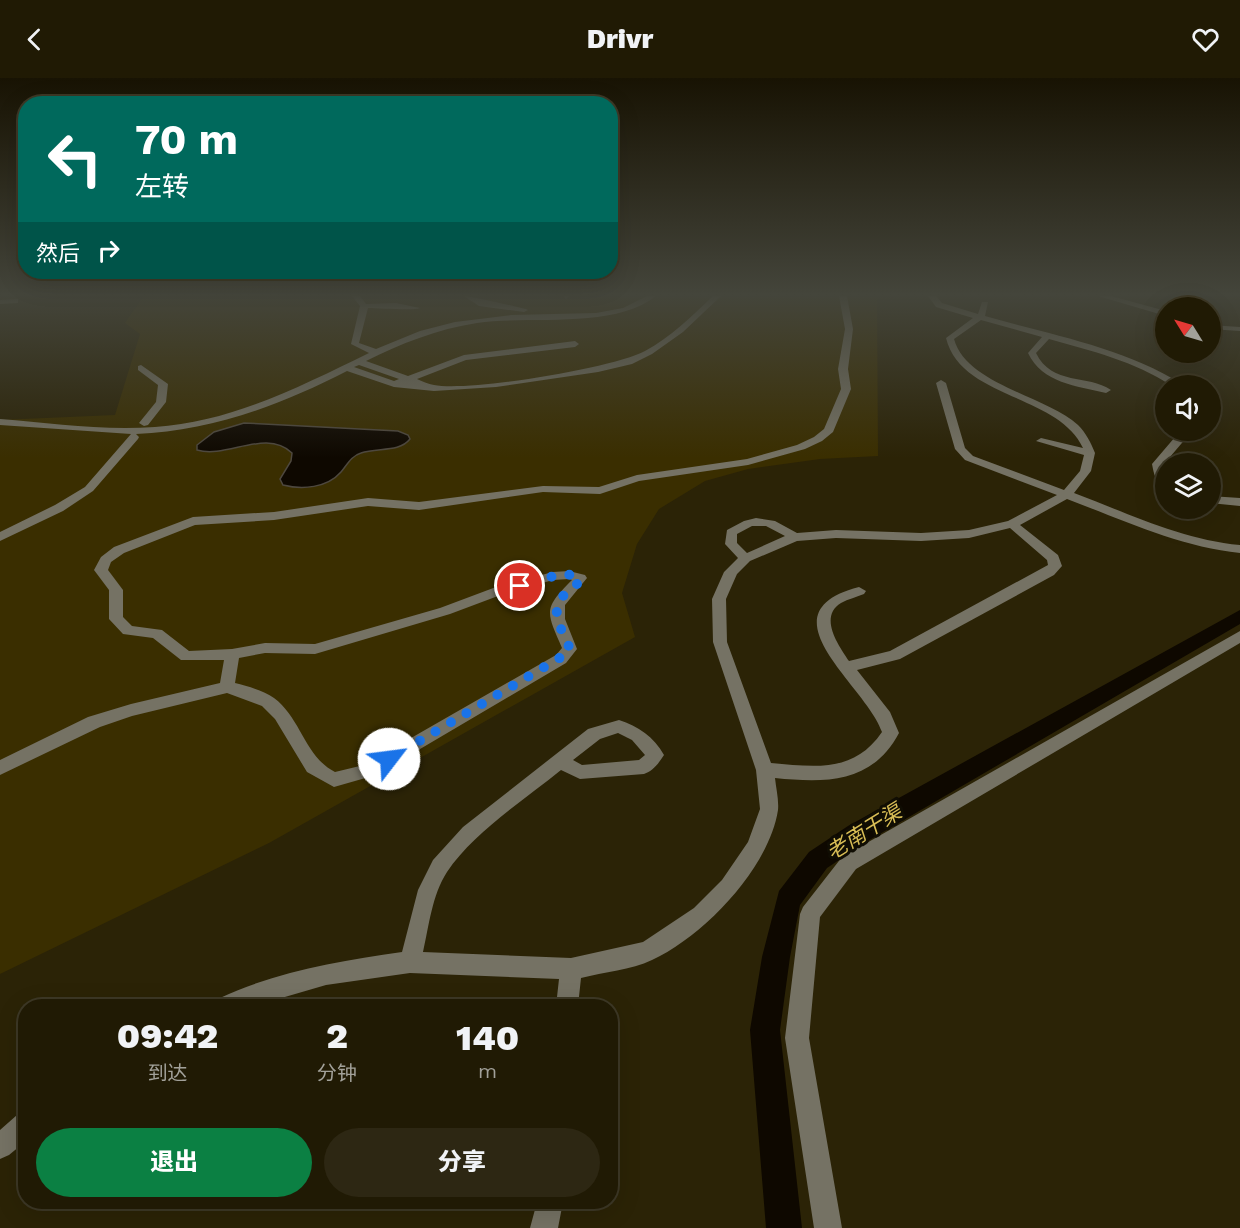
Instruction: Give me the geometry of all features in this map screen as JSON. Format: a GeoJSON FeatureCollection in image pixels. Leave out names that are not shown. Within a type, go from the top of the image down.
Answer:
{"type":"FeatureCollection","features":[{"type":"Feature","properties":{"kind":"street"},"geometry":{"type":"LineString","coordinates":[[369,350],[377,353],[389,350]]}},
{"type":"Feature","properties":{"kind":"street"},"geometry":{"type":"LineString","coordinates":[[0,422],[125,430],[175,428],[248,410],[347,368],[384,350]]}},
{"type":"Feature","properties":{"kind":"street"},"geometry":{"type":"LineString","coordinates":[[394,384],[464,358],[530,350]]}},
{"type":"Feature","properties":{"kind":"street"},"geometry":{"type":"LineString","coordinates":[[347,368],[394,384],[434,388],[487,386],[598,370],[623,364],[652,350]]}},
{"type":"Feature","properties":{"kind":"street"},"geometry":{"type":"LineString","coordinates":[[0,768],[104,719],[131,710],[227,687],[244,691],[268,702],[281,715],[313,767],[324,775],[334,780],[370,770],[561,659],[570,649],[555,612],[558,601],[578,584],[580,578],[569,575],[553,576],[540,582],[501,590],[445,611],[315,649],[265,648],[232,654],[186,656],[157,634],[122,626],[116,619],[116,590],[101,570],[106,560],[119,550],[193,521],[274,516],[368,502],[384,501],[419,506],[543,489],[600,491],[637,478],[748,462],[801,447],[818,439],[829,430],[846,389],[843,369],[846,350]]}},
{"type":"Feature","properties":{"kind":"street"},"geometry":{"type":"LineString","coordinates":[[245,999],[326,974],[410,962],[571,969],[646,952],[701,915],[729,887],[756,846],[769,809],[765,770],[720,642],[719,599],[731,572],[745,558],[795,537],[836,534],[921,537],[969,534],[1012,524],[1067,494],[1084,471],[1090,453],[1085,440],[1074,426],[1024,396],[968,369],[955,358],[950,350]]}},
{"type":"Feature","properties":{"kind":"street"},"geometry":{"type":"LineString","coordinates":[[1035,350],[1032,353],[1034,362],[1046,371],[1106,390]]}},
{"type":"Feature","properties":{"kind":"street"},"geometry":{"type":"LineString","coordinates":[[1096,350],[1136,362],[1159,375]]}},
{"type":"Feature","properties":{"kind":"street"},"geometry":{"type":"LineString","coordinates":[[360,362],[434,388]]}},
{"type":"Feature","properties":{"kind":"street"},"geometry":{"type":"LineString","coordinates":[[141,368],[163,384],[161,402],[144,423]]}},
{"type":"Feature","properties":{"kind":"street"},"geometry":{"type":"LineString","coordinates":[[941,383],[960,449],[969,458],[1175,535],[1219,547],[1240,549]]}},
{"type":"Feature","properties":{"kind":"street"},"geometry":{"type":"LineString","coordinates":[[0,537],[59,508],[89,489],[134,437]]}},
{"type":"Feature","properties":{"kind":"street"},"geometry":{"type":"LineString","coordinates":[[1041,441],[1090,453]]}},
{"type":"Feature","properties":{"kind":"street"},"geometry":{"type":"LineString","coordinates":[[1166,453],[1176,441]]}},
{"type":"Feature","properties":{"kind":"street"},"geometry":{"type":"LineString","coordinates":[[1221,500],[1240,502]]}},
{"type":"Feature","properties":{"kind":"street"},"geometry":{"type":"LineString","coordinates":[[745,558],[731,544],[731,533],[744,524],[762,520],[776,525],[795,537]]}},
{"type":"Feature","properties":{"kind":"street"},"geometry":{"type":"LineString","coordinates":[[845,668],[895,655],[1049,572],[1055,566],[1053,558],[1012,524]]}},
{"type":"Feature","properties":{"kind":"street"},"geometry":{"type":"LineString","coordinates":[[765,770],[822,775],[856,767],[882,752],[891,733],[884,716],[845,668],[827,638],[822,618],[828,604],[843,595],[859,591]]}},
{"type":"Feature","properties":{"kind":"street"},"geometry":{"type":"LineString","coordinates":[[828,1228],[797,1038],[810,914],[849,863],[1240,636]]}},
{"type":"Feature","properties":{"kind":"street"},"geometry":{"type":"LineString","coordinates":[[227,687],[232,654]]}},
{"type":"Feature","properties":{"kind":"street"},"geometry":{"type":"LineString","coordinates":[[410,962],[425,897],[440,866],[470,833],[560,762]]}},
{"type":"Feature","properties":{"kind":"street"},"geometry":{"type":"LineString","coordinates":[[568,999],[571,969]]}},
{"type":"Feature","properties":{"kind":"street"},"geometry":{"type":"LineString","coordinates":[[0,1146],[18,1131]]}},
{"type":"Feature","properties":{"kind":"street"},"geometry":{"type":"LineString","coordinates":[[544,1228],[548,1209]]}},
{"type":"Feature","properties":{"kind":"shaded area"},"geometry":{"type":"Polygon","coordinates":[[[135,350],[877,350],[878,456],[820,459],[748,469],[705,481],[659,509],[637,544],[622,593],[635,637],[269,843],[0,974],[0,420],[115,415],[135,350]]]}},
{"type":"Feature","properties":{"kind":"shaded area"},"geometry":{"type":"Polygon","coordinates":[[[244,423],[398,431],[408,435],[410,439],[400,446],[367,451],[354,456],[341,472],[322,484],[298,487],[283,485],[280,479],[291,461],[292,453],[282,446],[258,443],[221,451],[197,450],[197,445],[214,432],[244,423]]]}},
{"type":"Feature","properties":{"kind":"waterway","name":"老南干渠"},"geometry":{"type":"LineString","coordinates":[[784,1228],[765,1030],[776,957],[788,900],[818,860],[857,834],[1240,616]]}},
{"type":"Feature","properties":{"kind":"route"},"geometry":{"type":"LineString","coordinates":[[389,759],[568,653],[570,649],[555,612],[558,601],[578,584],[580,578],[569,575],[553,576],[540,582],[520,586]]}}]}
